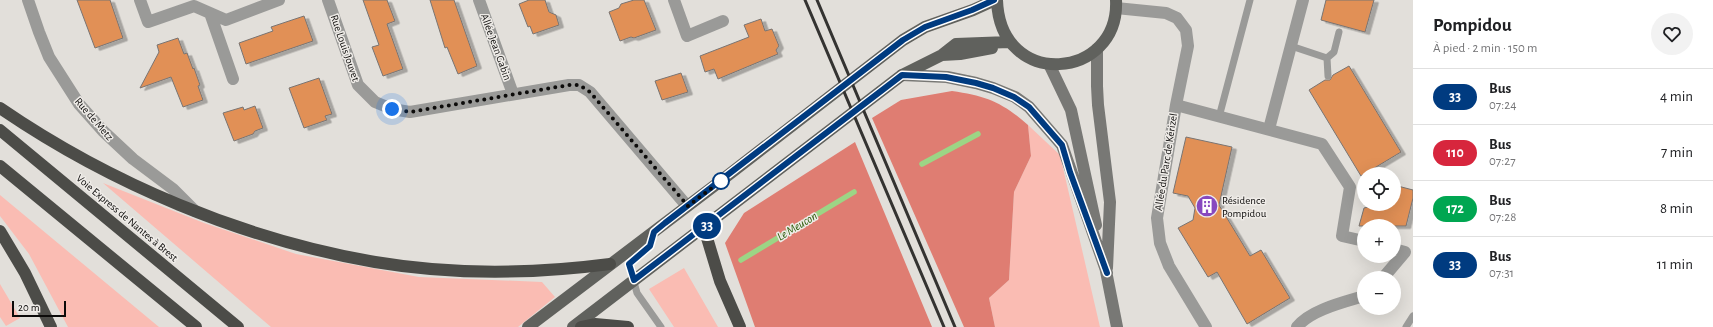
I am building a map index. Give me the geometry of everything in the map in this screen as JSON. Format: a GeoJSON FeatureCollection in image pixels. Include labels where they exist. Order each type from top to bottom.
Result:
{"type":"FeatureCollection","features":[{"type":"Feature","properties":{"kind":"highway"},"geometry":{"type":"LineString","coordinates":[[0,108],[28,127],[77,156],[126,182],[195,211],[256,232],[322,250],[375,262],[432,268],[501,272],[562,270],[610,264]]}},
{"type":"Feature","properties":{"kind":"highway","name":"Voie Express de Nantes à Brest"},"geometry":{"type":"LineString","coordinates":[[0,130],[238,327]]}},
{"type":"Feature","properties":{"kind":"highway"},"geometry":{"type":"LineString","coordinates":[[0,166],[196,327]]}},
{"type":"Feature","properties":{"kind":"highway"},"geometry":{"type":"LineString","coordinates":[[704,228],[720,282],[740,327]]}},
{"type":"Feature","properties":{"kind":"highway"},"geometry":{"type":"LineString","coordinates":[[0,231],[25,273],[51,327]]}},
{"type":"Feature","properties":{"kind":"highway"},"geometry":{"type":"LineString","coordinates":[[581,327],[595,324],[628,327]]}},
{"type":"Feature","properties":{"kind":"main road"},"geometry":{"type":"LineString","coordinates":[[528,327],[903,40],[925,27],[996,0],[997,14],[1001,29],[1022,55],[1049,64],[1066,64],[1083,59],[1097,49],[1107,37],[1114,23],[1116,4]]}},
{"type":"Feature","properties":{"kind":"main road"},"geometry":{"type":"LineString","coordinates":[[573,327],[902,75],[942,54],[960,54],[988,49],[1010,42]]}},
{"type":"Feature","properties":{"kind":"main road"},"geometry":{"type":"LineString","coordinates":[[1097,49],[1097,92],[1110,202],[1107,273]]}},
{"type":"Feature","properties":{"kind":"main road"},"geometry":{"type":"LineString","coordinates":[[1049,64],[1071,110],[1107,273],[1117,327]]}},
{"type":"Feature","properties":{"kind":"main road"},"geometry":{"type":"LineString","coordinates":[[902,75],[946,77],[976,83],[1014,97],[1029,107],[1062,145],[1070,172],[1107,273]]}},
{"type":"Feature","properties":{"kind":"street","name":"Rue de Metz"},"geometry":{"type":"LineString","coordinates":[[28,0],[38,32],[49,57],[79,104],[103,131],[128,155],[173,189],[195,211]]}},
{"type":"Feature","properties":{"kind":"street"},"geometry":{"type":"LineString","coordinates":[[140,0],[148,22],[194,6],[226,20],[279,0]]}},
{"type":"Feature","properties":{"kind":"street","name":"Rue Louis Jouvet"},"geometry":{"type":"LineString","coordinates":[[328,0],[358,85],[375,102],[392,109],[410,112],[569,85],[579,85],[590,92],[688,206]]}},
{"type":"Feature","properties":{"kind":"street","name":"Allée Jean Gabin"},"geometry":{"type":"LineString","coordinates":[[479,0],[513,94]]}},
{"type":"Feature","properties":{"kind":"street"},"geometry":{"type":"LineString","coordinates":[[674,0],[687,36],[723,21]]}},
{"type":"Feature","properties":{"kind":"street"},"geometry":{"type":"LineString","coordinates":[[1269,129],[1303,0]]}},
{"type":"Feature","properties":{"kind":"street","name":"Allée du Parc de Kérizel"},"geometry":{"type":"LineString","coordinates":[[1116,4],[1166,13],[1177,18],[1186,30],[1188,46],[1176,105],[1157,218],[1160,243],[1169,266],[1206,327]]}},
{"type":"Feature","properties":{"kind":"street"},"geometry":{"type":"LineString","coordinates":[[210,13],[233,79]]}},
{"type":"Feature","properties":{"kind":"street","name":"Allée du Parc de Kérizel"},"geometry":{"type":"LineString","coordinates":[[1176,105],[1322,144],[1350,187],[1342,236],[1357,240]]}},
{"type":"Feature","properties":{"kind":"street"},"geometry":{"type":"LineString","coordinates":[[1401,251],[1405,252],[1401,257]]}},
{"type":"Feature","properties":{"kind":"street"},"geometry":{"type":"LineString","coordinates":[[1389,271],[1396,263]]}},
{"type":"Feature","properties":{"kind":"street"},"geometry":{"type":"LineString","coordinates":[[1297,327],[1301,322],[1327,308],[1357,298]]}},
{"type":"Feature","properties":{"kind":"lane"},"geometry":{"type":"LineString","coordinates":[[1219,117],[1250,0]]}},
{"type":"Feature","properties":{"kind":"lane"},"geometry":{"type":"LineString","coordinates":[[1327,58],[1334,52],[1339,32]]}},
{"type":"Feature","properties":{"kind":"lane"},"geometry":{"type":"LineString","coordinates":[[1291,46],[1327,58]]}},
{"type":"Feature","properties":{"kind":"lane"},"geometry":{"type":"LineString","coordinates":[[1327,58],[1328,76]]}},
{"type":"Feature","properties":{"kind":"lane"},"geometry":{"type":"LineString","coordinates":[[654,232],[650,246],[629,264],[637,293],[661,327]]}},
{"type":"Feature","properties":{"kind":"lane"},"geometry":{"type":"LineString","coordinates":[[1406,327],[1413,316]]}},
{"type":"Feature","properties":{"kind":"shaded area"},"geometry":{"type":"Polygon","coordinates":[[[952,91],[975,95],[993,101],[1019,117],[1028,125],[1031,156],[1014,192],[1009,280],[989,298],[995,327],[964,327],[872,118],[901,100],[952,91]]]}},
{"type":"Feature","properties":{"kind":"shaded area"},"geometry":{"type":"Polygon","coordinates":[[[1028,125],[1060,155],[1100,327],[995,327],[989,298],[1009,280],[1014,192],[1031,156],[1028,125]]]}},
{"type":"Feature","properties":{"kind":"shaded area"},"geometry":{"type":"Polygon","coordinates":[[[855,142],[932,327],[755,327],[725,243],[744,213],[855,142]]]}},
{"type":"Feature","properties":{"kind":"shaded area"},"geometry":{"type":"Polygon","coordinates":[[[103,183],[204,223],[296,254],[419,277],[542,282],[555,297],[518,327],[271,327],[103,183]]]}},
{"type":"Feature","properties":{"kind":"shaded area"},"geometry":{"type":"Polygon","coordinates":[[[0,195],[159,327],[68,327],[29,254],[0,216],[0,195]]]}},
{"type":"Feature","properties":{"kind":"shaded area"},"geometry":{"type":"Polygon","coordinates":[[[684,268],[718,327],[674,327],[649,289],[684,268]]]}},
{"type":"Feature","properties":{"kind":"shaded area"},"geometry":{"type":"Polygon","coordinates":[[[0,284],[20,318],[6,326],[0,317],[0,284]]]}},
{"type":"Feature","properties":{"kind":"building"},"geometry":{"type":"Polygon","coordinates":[[[77,0],[110,0],[123,38],[95,48],[77,0]]]}},
{"type":"Feature","properties":{"kind":"building"},"geometry":{"type":"Polygon","coordinates":[[[363,0],[387,0],[395,21],[387,24],[403,69],[383,76],[372,47],[379,45],[363,0]]]}},
{"type":"Feature","properties":{"kind":"building"},"geometry":{"type":"Polygon","coordinates":[[[430,0],[454,0],[477,66],[458,74],[447,47],[445,48],[430,0]]]}},
{"type":"Feature","properties":{"kind":"building"},"geometry":{"type":"Polygon","coordinates":[[[529,0],[545,0],[549,12],[556,15],[559,25],[533,34],[530,26],[528,27],[519,4],[529,0]]]}},
{"type":"Feature","properties":{"kind":"building"},"geometry":{"type":"Polygon","coordinates":[[[634,0],[644,0],[656,30],[634,38],[631,37],[620,41],[609,12],[619,8],[621,4],[634,0]]]}},
{"type":"Feature","properties":{"kind":"building"},"geometry":{"type":"Polygon","coordinates":[[[1326,0],[1374,0],[1365,32],[1321,20],[1326,0]]]}},
{"type":"Feature","properties":{"kind":"building"},"geometry":{"type":"Polygon","coordinates":[[[304,16],[313,41],[246,64],[239,43],[273,31],[271,27],[304,16]]]}},
{"type":"Feature","properties":{"kind":"building"},"geometry":{"type":"Polygon","coordinates":[[[761,19],[765,31],[772,29],[779,46],[776,50],[778,54],[718,79],[714,69],[705,72],[700,56],[749,37],[744,25],[761,19]]]}},
{"type":"Feature","properties":{"kind":"building"},"geometry":{"type":"Polygon","coordinates":[[[178,38],[184,54],[187,53],[193,69],[194,68],[203,100],[183,107],[171,77],[140,88],[159,52],[157,45],[178,38]]]}},
{"type":"Feature","properties":{"kind":"building"},"geometry":{"type":"Polygon","coordinates":[[[1349,66],[1401,152],[1376,167],[1357,167],[1357,169],[1309,90],[1325,80],[1330,80],[1333,75],[1349,66]]]}},
{"type":"Feature","properties":{"kind":"building"},"geometry":{"type":"Polygon","coordinates":[[[681,73],[688,92],[662,100],[655,81],[681,73]]]}},
{"type":"Feature","properties":{"kind":"building"},"geometry":{"type":"Polygon","coordinates":[[[319,78],[332,114],[325,116],[327,120],[304,128],[289,88],[319,78]]]}},
{"type":"Feature","properties":{"kind":"building"},"geometry":{"type":"Polygon","coordinates":[[[255,106],[263,128],[255,131],[253,134],[234,141],[223,113],[243,107],[244,110],[255,106]]]}},
{"type":"Feature","properties":{"kind":"building","name":"Résidence Pompidou"},"geometry":{"type":"Polygon","coordinates":[[[1186,137],[1232,147],[1219,205],[1250,256],[1261,250],[1290,298],[1247,324],[1217,272],[1208,277],[1178,228],[1193,220],[1195,208],[1188,196],[1173,193],[1186,137]]]}},
{"type":"Feature","properties":{"kind":"building"},"geometry":{"type":"Polygon","coordinates":[[[1401,187],[1413,190],[1413,198],[1406,226],[1401,226],[1401,219],[1361,219],[1363,211],[1401,211],[1401,187]]]}},
{"type":"Feature","properties":{"kind":"waterway","name":"Le Meucon"},"geometry":{"type":"LineString","coordinates":[[922,164],[978,134]]}},
{"type":"Feature","properties":{"kind":"waterway","name":"Le Meucon"},"geometry":{"type":"LineString","coordinates":[[741,260],[854,192]]}},
{"type":"Feature","properties":{"kind":"railway"},"geometry":{"type":"LineString","coordinates":[[805,0],[944,327]]}},
{"type":"Feature","properties":{"kind":"railway"},"geometry":{"type":"LineString","coordinates":[[817,0],[955,327]]}},
{"type":"Feature","properties":{"kind":"bus line","name":"33"},"geometry":{"type":"LineString","coordinates":[[994,0],[972,10],[925,27],[903,40],[665,223],[654,232],[650,246],[629,264],[634,280],[704,228],[799,153],[902,75],[946,77],[976,83],[1014,97],[1029,107],[1056,136],[1065,150],[1070,172],[1107,273]]}},
{"type":"Feature","properties":{"kind":"place","name":"Résidence Pompidou"},"geometry":{"type":"Point","coordinates":[1207,206]}},
{"type":"Feature","properties":{"kind":"route"},"geometry":{"type":"LineString","coordinates":[[392,109],[410,112],[569,85],[579,85],[590,92],[656,171],[688,206],[721,181]]}}]}
